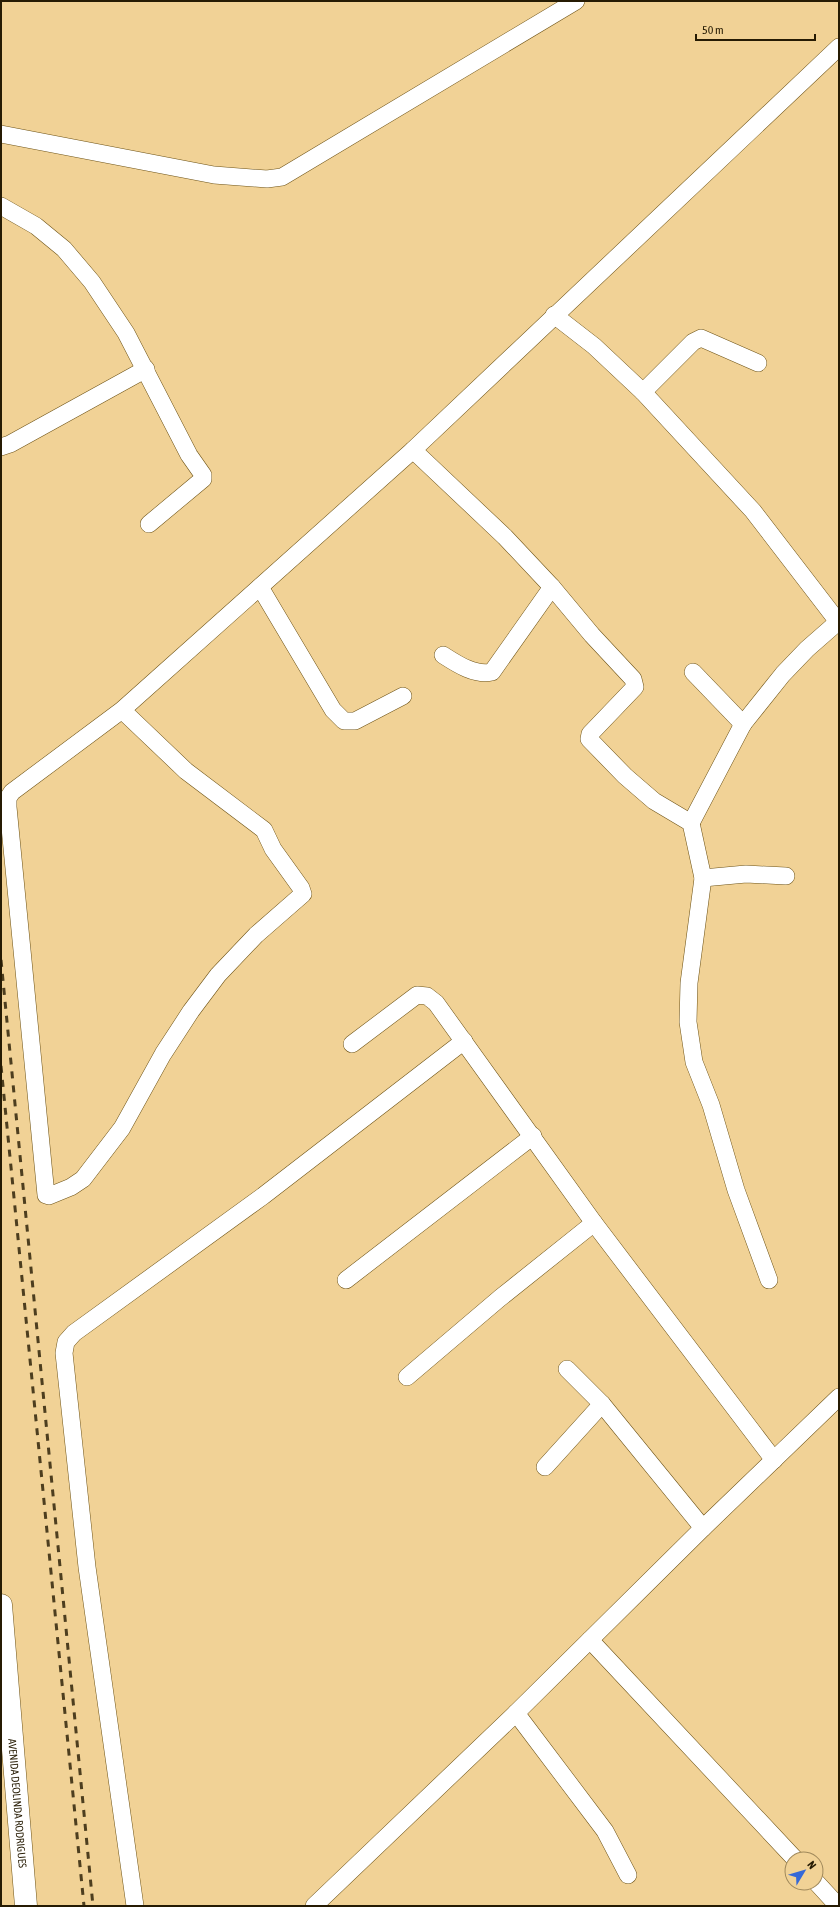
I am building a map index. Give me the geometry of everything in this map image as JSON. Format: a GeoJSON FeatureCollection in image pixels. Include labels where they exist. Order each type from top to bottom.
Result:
{"type":"FeatureCollection","features":[{"type":"Feature","properties":{"kind":"highway","name":"AVENIDA DEOLINDA RODRIGUES"},"geometry":{"type":"LineString","coordinates":[[1,1605],[26,1906]]}},
{"type":"Feature","properties":{"kind":"street"},"geometry":{"type":"LineString","coordinates":[[1,134],[214,175],[267,179],[282,177],[576,1]]}},
{"type":"Feature","properties":{"kind":"street"},"geometry":{"type":"LineString","coordinates":[[122,710],[186,770],[264,830],[273,849],[301,888],[302,894],[256,936],[218,975],[191,1011],[163,1054],[122,1128],[82,1179],[71,1187],[49,1196],[46,1194],[8,798],[12,792],[122,710],[413,450],[839,47]]}},
{"type":"Feature","properties":{"kind":"street"},"geometry":{"type":"LineString","coordinates":[[1,206],[36,226],[64,249],[92,282],[126,333],[189,454],[203,475],[203,480],[149,524]]}},
{"type":"Feature","properties":{"kind":"street"},"geometry":{"type":"LineString","coordinates":[[554,315],[594,346],[643,392],[753,511],[838,622],[806,649],[783,674],[743,724],[690,822],[703,878],[689,983],[688,1022],[694,1062],[711,1105],[736,1190],[770,1280]]}},
{"type":"Feature","properties":{"kind":"street"},"geometry":{"type":"LineString","coordinates":[[643,392],[693,342],[701,338],[758,363]]}},
{"type":"Feature","properties":{"kind":"street"},"geometry":{"type":"LineString","coordinates":[[1,447],[10,444],[146,369]]}},
{"type":"Feature","properties":{"kind":"street"},"geometry":{"type":"LineString","coordinates":[[413,450],[505,536],[552,587],[592,635],[633,679],[635,687],[590,734],[589,739],[625,776],[654,801],[690,822]]}},
{"type":"Feature","properties":{"kind":"street"},"geometry":{"type":"LineString","coordinates":[[260,587],[333,710],[344,721],[355,721],[403,696]]}},
{"type":"Feature","properties":{"kind":"street"},"geometry":{"type":"LineString","coordinates":[[443,655],[461,666],[472,670],[484,674],[492,672],[552,587]]}},
{"type":"Feature","properties":{"kind":"street"},"geometry":{"type":"LineString","coordinates":[[693,672],[743,724]]}},
{"type":"Feature","properties":{"kind":"street"},"geometry":{"type":"LineString","coordinates":[[703,878],[746,874],[786,876]]}},
{"type":"Feature","properties":{"kind":"street"},"geometry":{"type":"LineString","coordinates":[[352,1044],[417,995],[427,996],[436,1002],[594,1223],[774,1460]]}},
{"type":"Feature","properties":{"kind":"street"},"geometry":{"type":"LineString","coordinates":[[135,1906],[87,1568],[64,1353],[66,1342],[74,1333],[263,1196],[464,1041]]}},
{"type":"Feature","properties":{"kind":"street"},"geometry":{"type":"LineString","coordinates":[[346,1280],[533,1136]]}},
{"type":"Feature","properties":{"kind":"street"},"geometry":{"type":"LineString","coordinates":[[407,1377],[500,1298],[594,1223]]}},
{"type":"Feature","properties":{"kind":"street"},"geometry":{"type":"LineString","coordinates":[[567,1369],[602,1404],[703,1528]]}},
{"type":"Feature","properties":{"kind":"street"},"geometry":{"type":"LineString","coordinates":[[314,1906],[516,1713],[703,1528],[839,1397]]}},
{"type":"Feature","properties":{"kind":"street"},"geometry":{"type":"LineString","coordinates":[[545,1467],[602,1404]]}},
{"type":"Feature","properties":{"kind":"street"},"geometry":{"type":"LineString","coordinates":[[590,1640],[788,1851]]}},
{"type":"Feature","properties":{"kind":"street"},"geometry":{"type":"LineString","coordinates":[[516,1713],[605,1831],[628,1875]]}},
{"type":"Feature","properties":{"kind":"street"},"geometry":{"type":"LineString","coordinates":[[824,1891],[838,1906]]}},
{"type":"Feature","properties":{"kind":"railway"},"geometry":{"type":"LineString","coordinates":[[1,960],[93,1906]]}},
{"type":"Feature","properties":{"kind":"railway"},"geometry":{"type":"LineString","coordinates":[[1,1066],[84,1906]]}}]}
